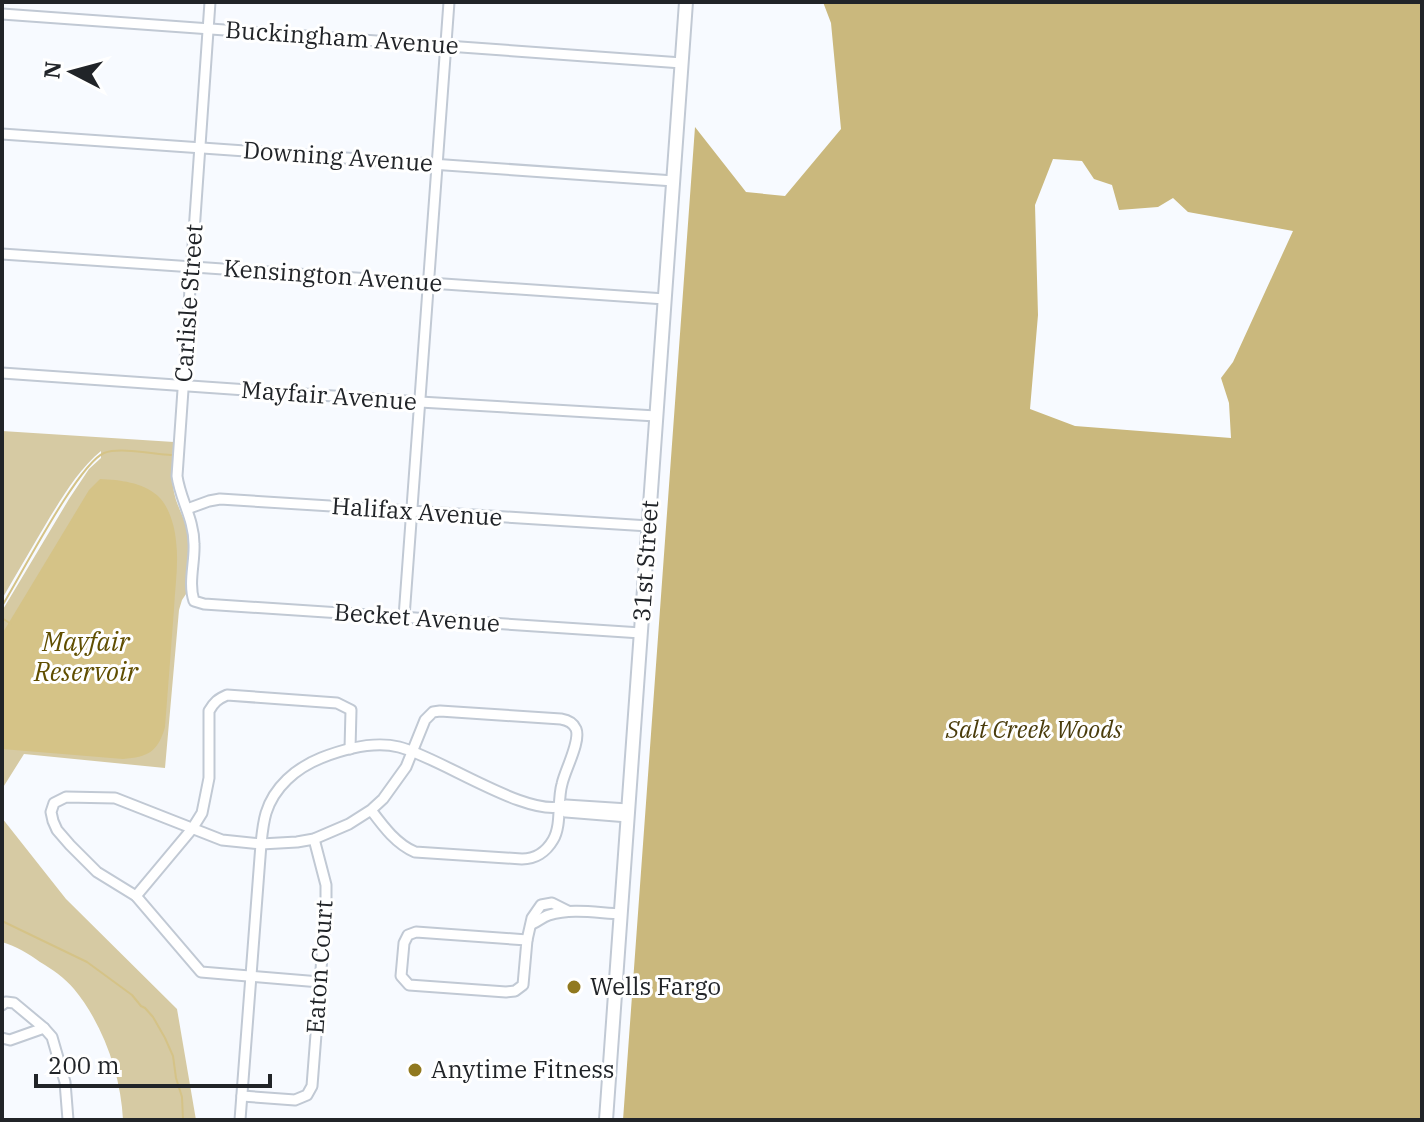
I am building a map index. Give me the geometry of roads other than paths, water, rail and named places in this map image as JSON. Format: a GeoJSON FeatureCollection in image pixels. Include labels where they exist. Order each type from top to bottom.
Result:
{"type":"FeatureCollection","features":[{"type":"Feature","properties":{"kind":"main road","name":"31st Street"},"geometry":{"type":"LineString","coordinates":[[606,1120],[686,2]]}},
{"type":"Feature","properties":{"kind":"street","name":"Carlisle Street"},"geometry":{"type":"LineString","coordinates":[[194,601],[191,590],[195,546],[187,509],[179,494],[177,476],[210,2]]}},
{"type":"Feature","properties":{"kind":"street"},"geometry":{"type":"LineString","coordinates":[[404,617],[449,2]]}},
{"type":"Feature","properties":{"kind":"street","name":"Buckingham Avenue"},"geometry":{"type":"LineString","coordinates":[[2,14],[682,63]]}},
{"type":"Feature","properties":{"kind":"street","name":"Downing Avenue"},"geometry":{"type":"LineString","coordinates":[[2,134],[674,181]]}},
{"type":"Feature","properties":{"kind":"street","name":"Kensington Avenue"},"geometry":{"type":"LineString","coordinates":[[2,254],[665,299]]}},
{"type":"Feature","properties":{"kind":"street","name":"Mayfair Avenue"},"geometry":{"type":"LineString","coordinates":[[2,373],[656,416]]}},
{"type":"Feature","properties":{"kind":"street","name":"Halifax Avenue"},"geometry":{"type":"LineString","coordinates":[[187,509],[220,499],[649,526]]}},
{"type":"Feature","properties":{"kind":"street","name":"Becket Avenue"},"geometry":{"type":"LineString","coordinates":[[194,601],[641,633]]}},
{"type":"Feature","properties":{"kind":"street"},"geometry":{"type":"LineString","coordinates":[[136,896],[202,813],[209,778],[209,711],[213,703],[227,695],[337,703],[351,710],[350,749]]}},
{"type":"Feature","properties":{"kind":"street"},"geometry":{"type":"LineString","coordinates":[[320,982],[201,972],[136,896],[97,872],[63,837],[51,812],[54,803],[66,797],[115,798],[222,840],[261,844],[297,842],[314,839],[349,824],[371,810],[398,780],[425,720],[433,712],[568,720],[576,727],[577,737],[562,783],[555,837],[540,854],[527,860],[415,852],[390,833],[371,810]]}},
{"type":"Feature","properties":{"kind":"street"},"geometry":{"type":"LineString","coordinates":[[240,1120],[261,844],[266,813],[278,789],[293,774],[310,763],[350,749],[398,747],[534,805],[559,808],[566,805],[628,813]]}},
{"type":"Feature","properties":{"kind":"street","name":"Eaton Court"},"geometry":{"type":"LineString","coordinates":[[242,1096],[295,1100],[307,1095],[312,1086],[326,905],[326,885],[314,839]]}},
{"type":"Feature","properties":{"kind":"street"},"geometry":{"type":"LineString","coordinates":[[527,940],[411,933],[404,943],[401,976],[406,983],[413,985],[515,991],[523,985],[527,940],[536,910],[543,904],[552,903],[568,911],[621,914]]}},
{"type":"Feature","properties":{"kind":"street"},"geometry":{"type":"LineString","coordinates":[[6,1003],[14,1003],[52,1037],[62,1069],[68,1120]]}},
{"type":"Feature","properties":{"kind":"street"},"geometry":{"type":"LineString","coordinates":[[2,1038],[10,1040],[44,1028]]}},
{"type":"Feature","properties":{"kind":"water","name":"Mayfair Reservoir"},"geometry":{"type":"Polygon","coordinates":[[[100,479],[130,483],[152,491],[171,517],[177,549],[165,727],[155,748],[139,757],[123,759],[2,749],[2,634],[89,490],[100,479]]]}},
{"type":"Feature","properties":{"kind":"waterway"},"geometry":{"type":"LineString","coordinates":[[2,606],[65,499],[93,462],[104,453],[119,451],[171,455]]}},
{"type":"Feature","properties":{"kind":"waterway"},"geometry":{"type":"LineString","coordinates":[[2,618],[11,624]]}},
{"type":"Feature","properties":{"kind":"waterway"},"geometry":{"type":"LineString","coordinates":[[2,921],[87,962],[145,1008],[173,1056],[182,1097],[183,1120]]}},
{"type":"Feature","properties":{"kind":"place","name":"Wells Fargo"},"geometry":{"type":"Point","coordinates":[574,987]}},
{"type":"Feature","properties":{"kind":"place","name":"Anytime Fitness"},"geometry":{"type":"Point","coordinates":[415,1070]}},
{"type":"Feature","properties":{"kind":"park label","name":"Salt Creek Woods"},"geometry":{"type":"Point","coordinates":[1034,730]}}]}
